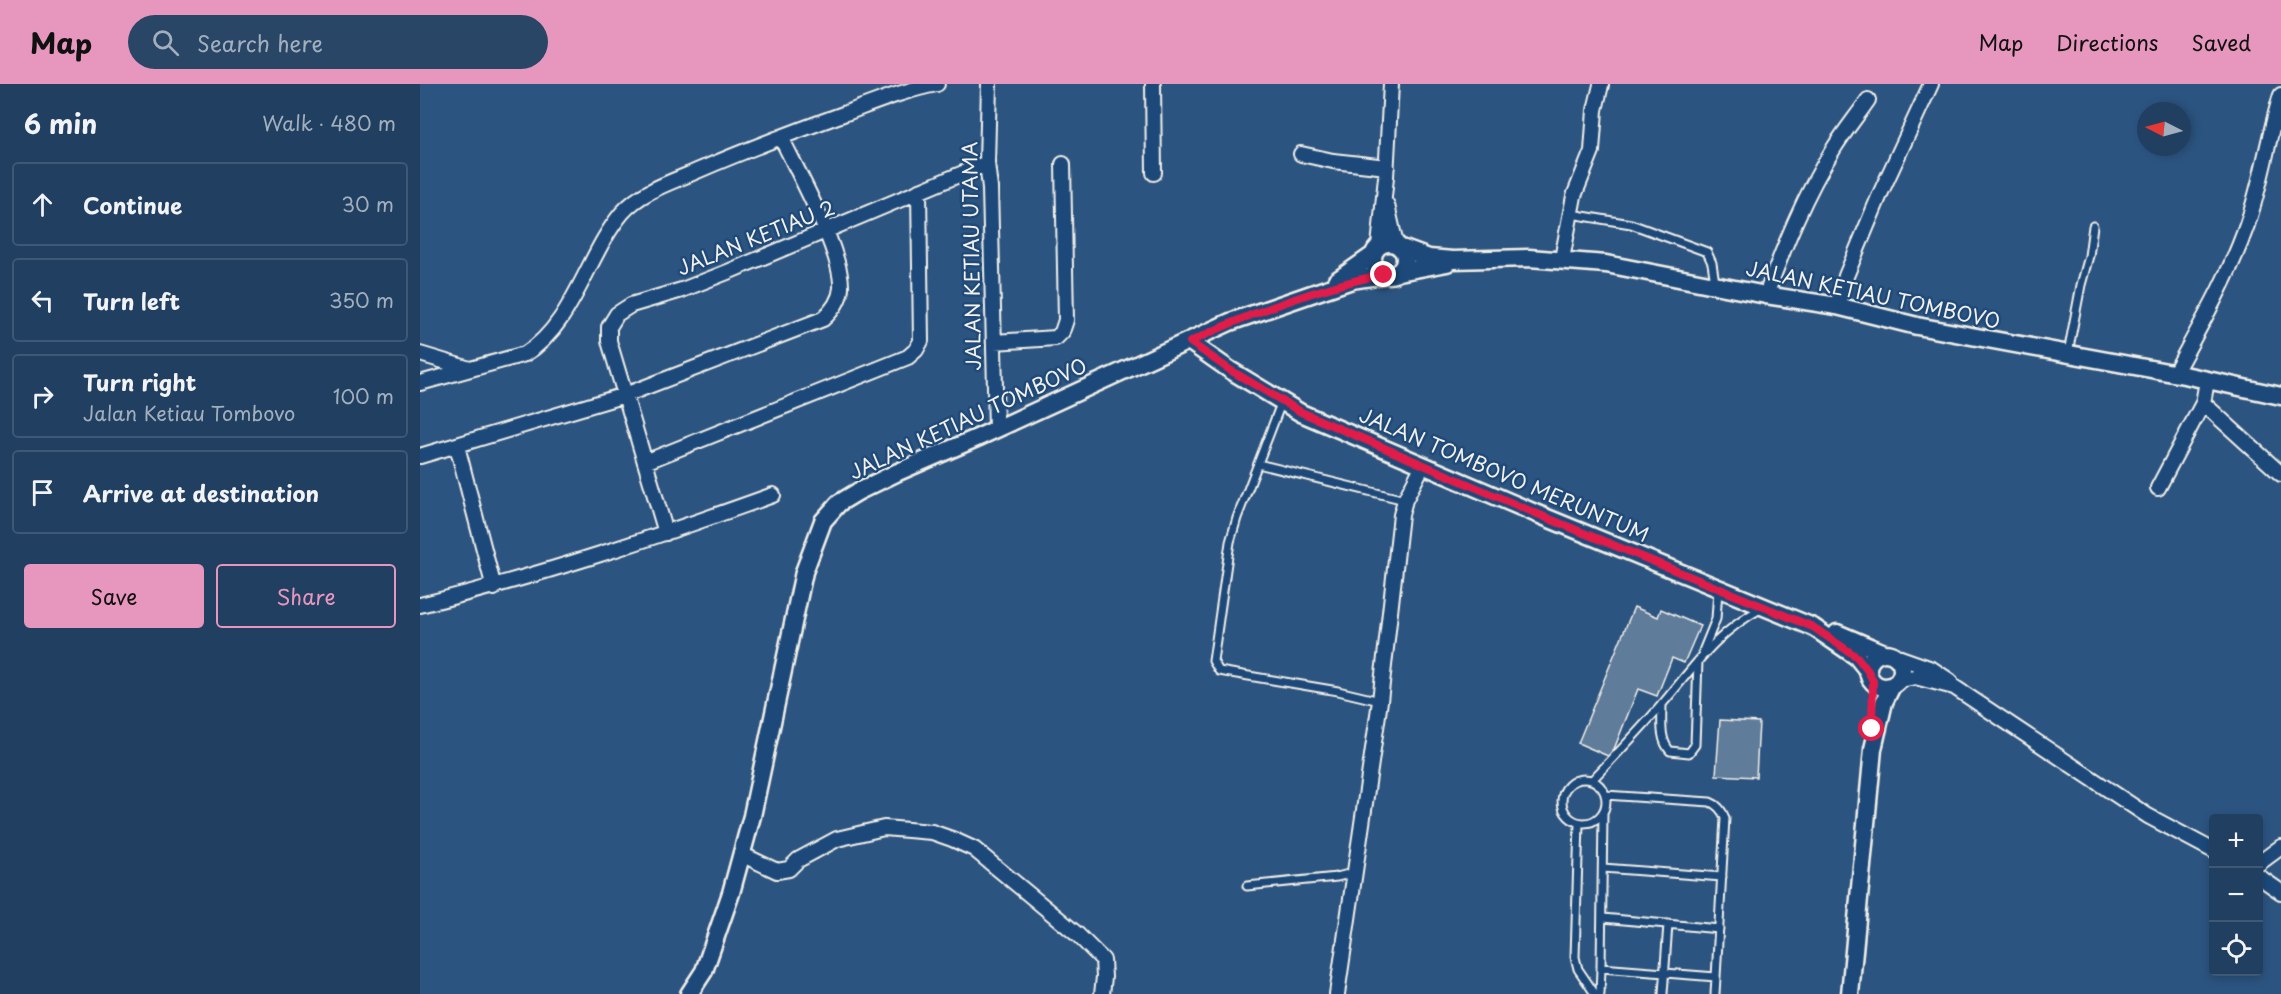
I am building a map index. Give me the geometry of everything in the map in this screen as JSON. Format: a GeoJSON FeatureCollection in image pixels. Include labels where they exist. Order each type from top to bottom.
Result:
{"type":"FeatureCollection","features":[{"type":"Feature","properties":{"kind":"street"},"geometry":{"type":"LineString","coordinates":[[420,383],[525,354],[537,346],[556,326],[604,241],[630,204],[640,197],[781,137],[907,91],[937,84]]}},
{"type":"Feature","properties":{"kind":"street","name":"JALAN KETIAU UTAMA"},"geometry":{"type":"LineString","coordinates":[[989,84],[987,164],[990,188],[996,428]]}},
{"type":"Feature","properties":{"kind":"street"},"geometry":{"type":"LineString","coordinates":[[1153,84],[1154,173]]}},
{"type":"Feature","properties":{"kind":"street"},"geometry":{"type":"LineString","coordinates":[[1385,188],[1389,217],[1405,260],[1391,274],[1379,273],[1374,265],[1387,167],[1391,84]]}},
{"type":"Feature","properties":{"kind":"street"},"geometry":{"type":"LineString","coordinates":[[1837,306],[1846,276],[1881,192],[1931,84]]}},
{"type":"Feature","properties":{"kind":"street"},"geometry":{"type":"LineString","coordinates":[[1562,259],[1574,196],[1592,151],[1595,110],[1600,85]]}},
{"type":"Feature","properties":{"kind":"street"},"geometry":{"type":"LineString","coordinates":[[2174,374],[2210,309],[2243,236],[2262,175],[2281,95]]}},
{"type":"Feature","properties":{"kind":"street"},"geometry":{"type":"LineString","coordinates":[[1766,295],[1785,243],[1808,195],[1833,149],[1868,100]]}},
{"type":"Feature","properties":{"kind":"street"},"geometry":{"type":"LineString","coordinates":[[420,456],[625,395],[823,319],[830,313],[838,302],[841,288],[839,270],[825,230],[781,137]]}},
{"type":"Feature","properties":{"kind":"street"},"geometry":{"type":"LineString","coordinates":[[1300,154],[1387,167]]}},
{"type":"Feature","properties":{"kind":"street","name":"JALAN KETIAU 2"},"geometry":{"type":"LineString","coordinates":[[625,395],[609,341],[609,327],[617,314],[631,305],[682,290],[730,271],[987,164]]}},
{"type":"Feature","properties":{"kind":"street"},"geometry":{"type":"LineString","coordinates":[[994,342],[1056,338],[1062,332],[1066,320],[1063,164]]}},
{"type":"Feature","properties":{"kind":"street"},"geometry":{"type":"LineString","coordinates":[[645,462],[908,357],[916,350],[921,341],[919,191]]}},
{"type":"Feature","properties":{"kind":"street"},"geometry":{"type":"LineString","coordinates":[[1376,251],[1388,243],[1398,246]]}},
{"type":"Feature","properties":{"kind":"street","name":"JALAN KETIAU TOMBOVO"},"geometry":{"type":"LineString","coordinates":[[1398,246],[1429,258],[1453,260],[1562,259],[1606,264],[1766,295],[1837,306],[1917,326],[2281,396]]}},
{"type":"Feature","properties":{"kind":"street","name":"JALAN KETIAU TOMBOVO"},"geometry":{"type":"LineString","coordinates":[[1329,287],[1376,251]]}},
{"type":"Feature","properties":{"kind":"street","name":"JALAN KETIAU TOMBOVO"},"geometry":{"type":"LineString","coordinates":[[689,994],[704,971],[732,893],[752,816],[804,572],[813,542],[823,521],[839,503],[859,491],[1230,322],[1329,287],[1359,279],[1440,266],[1453,260]]}},
{"type":"Feature","properties":{"kind":"street","name":"JALAN TOMBOVO MERUNTUM"},"geometry":{"type":"LineString","coordinates":[[1190,342],[1230,370],[1301,412],[1813,627],[1857,657],[1870,676]]}},
{"type":"Feature","properties":{"kind":"street"},"geometry":{"type":"LineString","coordinates":[[420,354],[470,369]]}},
{"type":"Feature","properties":{"kind":"street"},"geometry":{"type":"LineString","coordinates":[[2158,489],[2203,403],[2207,381]]}},
{"type":"Feature","properties":{"kind":"street"},"geometry":{"type":"LineString","coordinates":[[625,395],[666,533]]}},
{"type":"Feature","properties":{"kind":"street"},"geometry":{"type":"LineString","coordinates":[[2203,403],[2281,474]]}},
{"type":"Feature","properties":{"kind":"street"},"geometry":{"type":"LineString","coordinates":[[457,446],[494,588]]}},
{"type":"Feature","properties":{"kind":"street"},"geometry":{"type":"LineString","coordinates":[[1337,994],[1380,701],[1401,515],[1405,500],[1423,465]]}},
{"type":"Feature","properties":{"kind":"street"},"geometry":{"type":"LineString","coordinates":[[420,605],[494,588],[666,533],[772,495]]}},
{"type":"Feature","properties":{"kind":"street","name":"JALAN TOMBOVO MERUNTUM"},"geometry":{"type":"LineString","coordinates":[[1813,627],[1827,629],[1889,655]]}},
{"type":"Feature","properties":{"kind":"street"},"geometry":{"type":"LineString","coordinates":[[1850,994],[1873,749],[1881,711],[1902,670],[1899,660],[1889,655]]}},
{"type":"Feature","properties":{"kind":"street"},"geometry":{"type":"LineString","coordinates":[[1873,749],[1870,676],[1874,657],[1889,655],[1932,669],[1947,678],[1954,687],[2148,816],[2209,847]]}},
{"type":"Feature","properties":{"kind":"street"},"geometry":{"type":"LineString","coordinates":[[1870,676],[1882,687],[1915,677],[1954,687]]}},
{"type":"Feature","properties":{"kind":"street"},"geometry":{"type":"LineString","coordinates":[[741,854],[777,871],[789,869],[798,861],[837,839],[884,828],[932,832],[952,839],[974,849],[1078,935],[1103,960],[1102,994]]}},
{"type":"Feature","properties":{"kind":"street"},"geometry":{"type":"LineString","coordinates":[[2263,861],[2281,847]]}},
{"type":"Feature","properties":{"kind":"street"},"geometry":{"type":"LineString","coordinates":[[2263,879],[2281,892]]}},
{"type":"Feature","properties":{"kind":"lane"},"geometry":{"type":"LineString","coordinates":[[1571,214],[1631,224],[1707,252],[1712,263],[1716,284]]}},
{"type":"Feature","properties":{"kind":"lane"},"geometry":{"type":"LineString","coordinates":[[2068,355],[2093,226]]}},
{"type":"Feature","properties":{"kind":"lane"},"geometry":{"type":"LineString","coordinates":[[1282,401],[1244,497],[1230,542],[1213,661],[1219,671],[1338,691],[1380,701]]}},
{"type":"Feature","properties":{"kind":"lane"},"geometry":{"type":"LineString","coordinates":[[1258,464],[1405,500]]}},
{"type":"Feature","properties":{"kind":"lane"},"geometry":{"type":"LineString","coordinates":[[1662,704],[1662,735],[1665,746],[1670,751],[1689,753],[1695,745],[1699,658],[1716,619],[1718,588]]}},
{"type":"Feature","properties":{"kind":"lane"},"geometry":{"type":"LineString","coordinates":[[1592,780],[1662,704],[1699,658],[1729,628],[1764,607]]}},
{"type":"Feature","properties":{"kind":"lane"},"geometry":{"type":"LineString","coordinates":[[1600,994],[1605,795],[1600,786],[1592,780],[1583,778],[1567,786],[1562,804],[1571,819],[1579,823],[1588,823],[1596,820],[1603,813]]}},
{"type":"Feature","properties":{"kind":"lane"},"geometry":{"type":"LineString","coordinates":[[1605,795],[1715,804],[1725,818],[1715,994]]}},
{"type":"Feature","properties":{"kind":"lane"},"geometry":{"type":"LineString","coordinates":[[1579,823],[1575,957],[1578,969],[1595,994]]}},
{"type":"Feature","properties":{"kind":"lane"},"geometry":{"type":"LineString","coordinates":[[1603,868],[1722,877]]}},
{"type":"Feature","properties":{"kind":"lane"},"geometry":{"type":"LineString","coordinates":[[1247,886],[1336,877],[1356,872]]}},
{"type":"Feature","properties":{"kind":"lane"},"geometry":{"type":"LineString","coordinates":[[1603,918],[1719,929]]}},
{"type":"Feature","properties":{"kind":"lane"},"geometry":{"type":"LineString","coordinates":[[1663,994],[1668,924]]}},
{"type":"Feature","properties":{"kind":"lane"},"geometry":{"type":"LineString","coordinates":[[1600,968],[1716,977]]}},
{"type":"Feature","properties":{"kind":"building"},"geometry":{"type":"Polygon","coordinates":[[[1634,607],[1658,617],[1661,609],[1700,626],[1684,663],[1672,658],[1657,696],[1638,689],[1614,749],[1608,756],[1578,743],[1634,607]]]}},
{"type":"Feature","properties":{"kind":"building"},"geometry":{"type":"Polygon","coordinates":[[[1720,720],[1759,722],[1756,777],[1716,775],[1720,720]]]}},
{"type":"Feature","properties":{"kind":"route"},"geometry":{"type":"LineString","coordinates":[[1384,275],[1352,280],[1275,305],[1230,322],[1190,342],[1230,370],[1301,412],[1535,513],[1813,627],[1857,657],[1868,671],[1873,681],[1872,729]]}}]}
